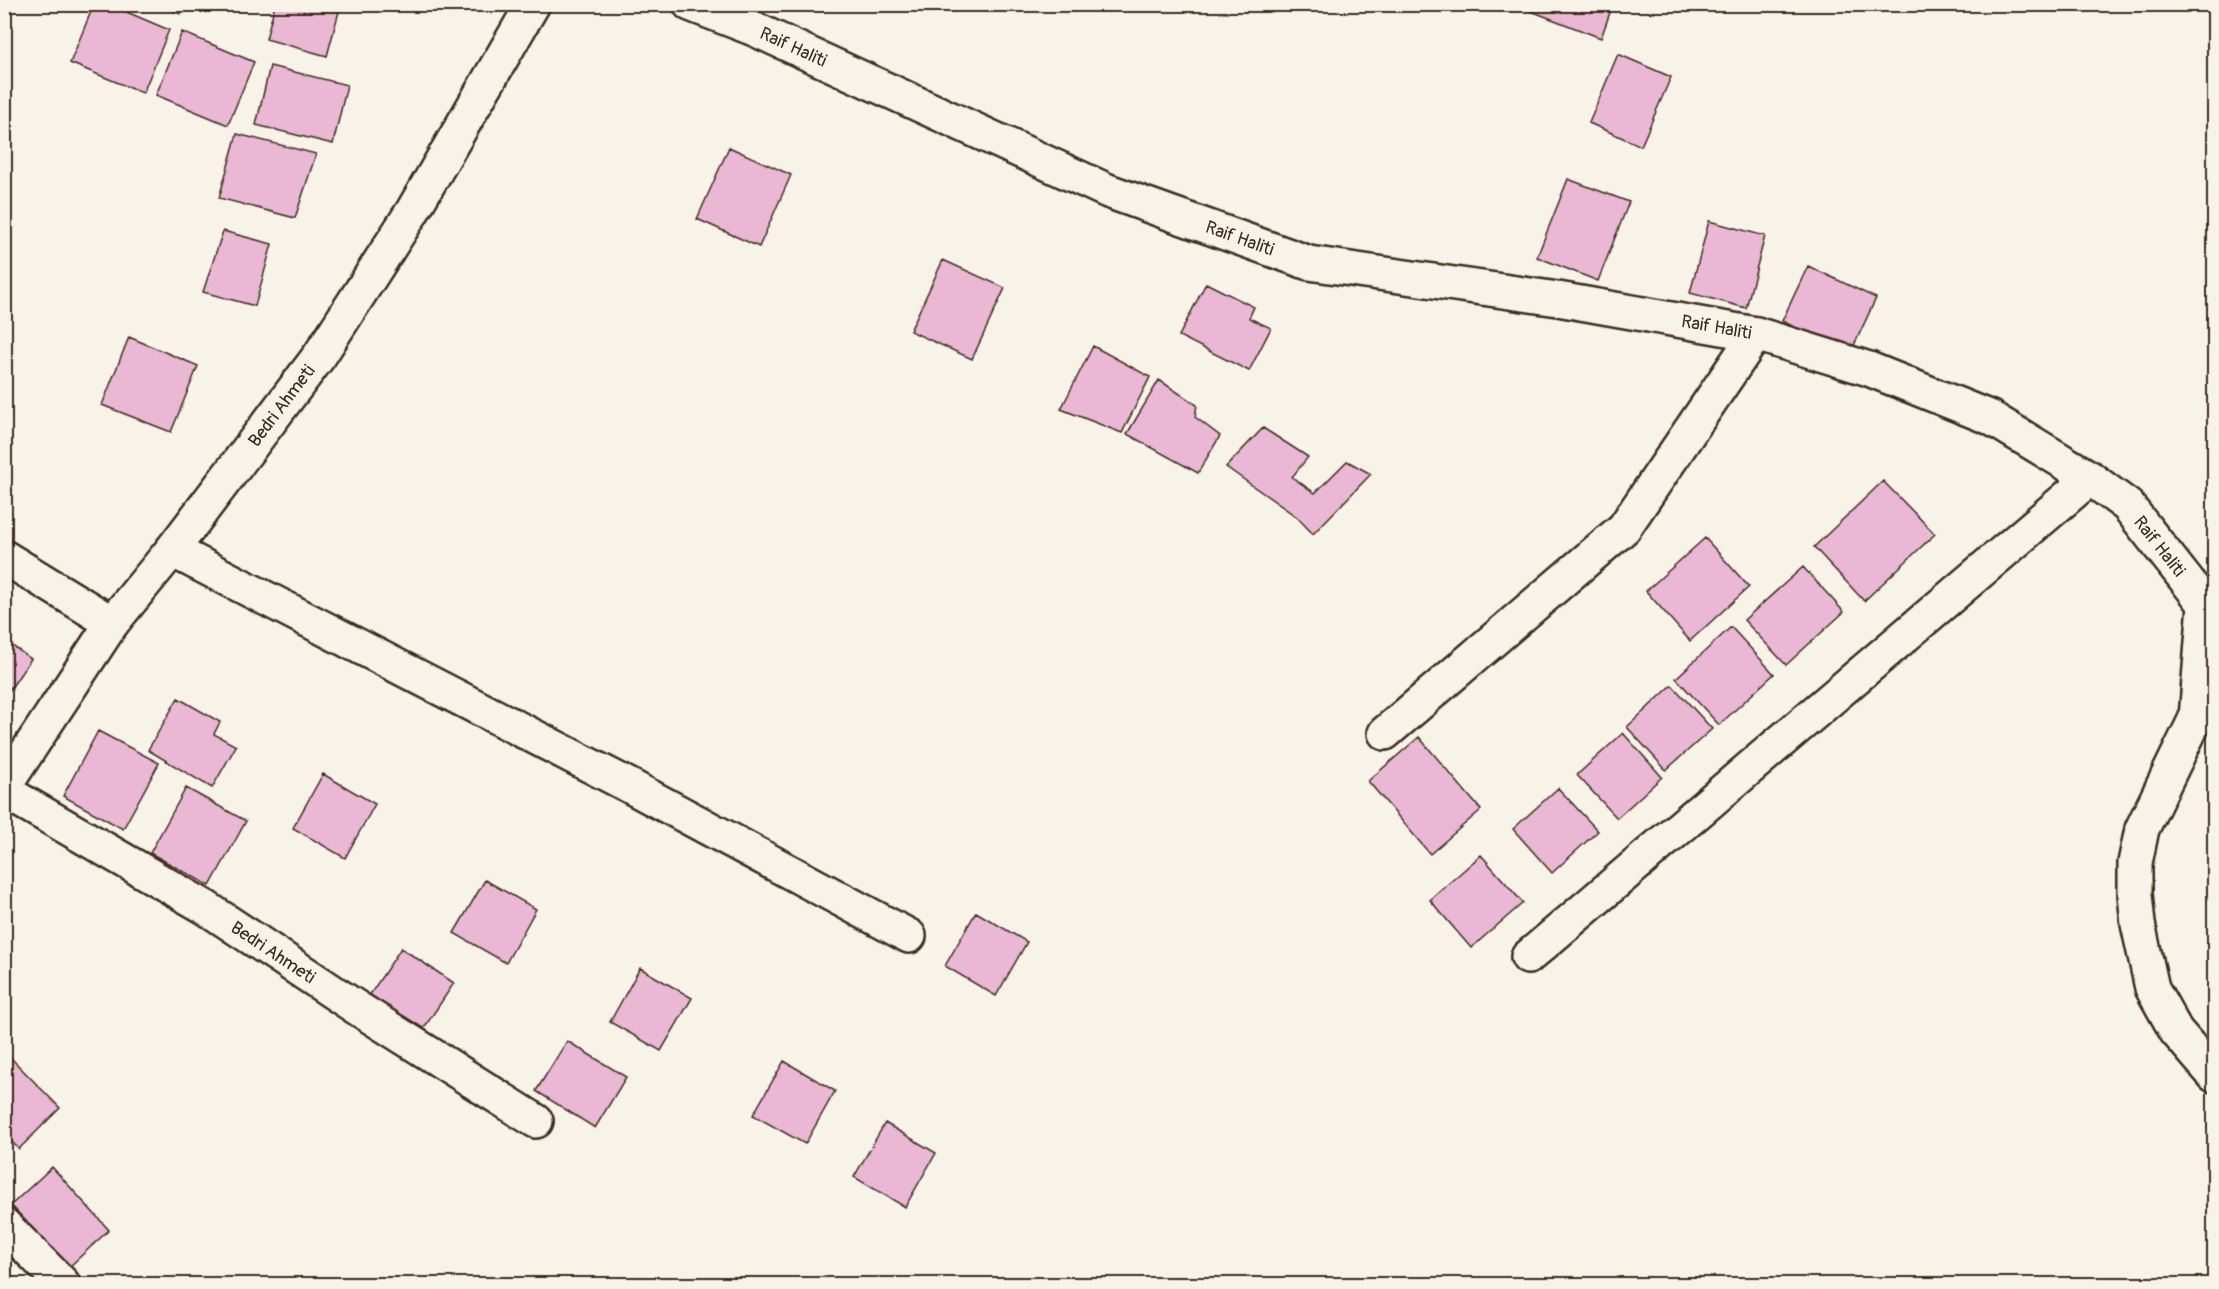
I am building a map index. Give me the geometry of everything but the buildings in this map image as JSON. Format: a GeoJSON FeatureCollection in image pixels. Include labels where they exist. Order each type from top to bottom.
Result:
{"type":"FeatureCollection","features":[{"type":"Feature","properties":{"kind":"street","name":"Bedri Ahmeti"},"geometry":{"type":"LineString","coordinates":[[533,4],[412,213],[320,355],[172,550],[112,623],[4,789],[205,907],[354,1006],[536,1121]]}},
{"type":"Feature","properties":{"kind":"street","name":"Raif Haliti"},"geometry":{"type":"LineString","coordinates":[[690,4],[752,28],[1108,191],[1309,263],[1558,299],[1756,334],[1869,369],[1991,418],[2090,478],[2128,506],[2205,604],[2196,718],[2142,829],[2135,863],[2134,894],[2152,988],[2176,1031],[2214,1074]]}},
{"type":"Feature","properties":{"kind":"street"},"geometry":{"type":"LineString","coordinates":[[1385,733],[1624,528],[1756,334]]}},
{"type":"Feature","properties":{"kind":"street"},"geometry":{"type":"LineString","coordinates":[[1528,957],[2090,478]]}},
{"type":"Feature","properties":{"kind":"street"},"geometry":{"type":"LineString","coordinates":[[172,550],[628,785],[909,936]]}},
{"type":"Feature","properties":{"kind":"street"},"geometry":{"type":"LineString","coordinates":[[4,557],[112,623]]}},
{"type":"Feature","properties":{"kind":"street"},"geometry":{"type":"LineString","coordinates":[[6,1228],[63,1284]]}}]}
